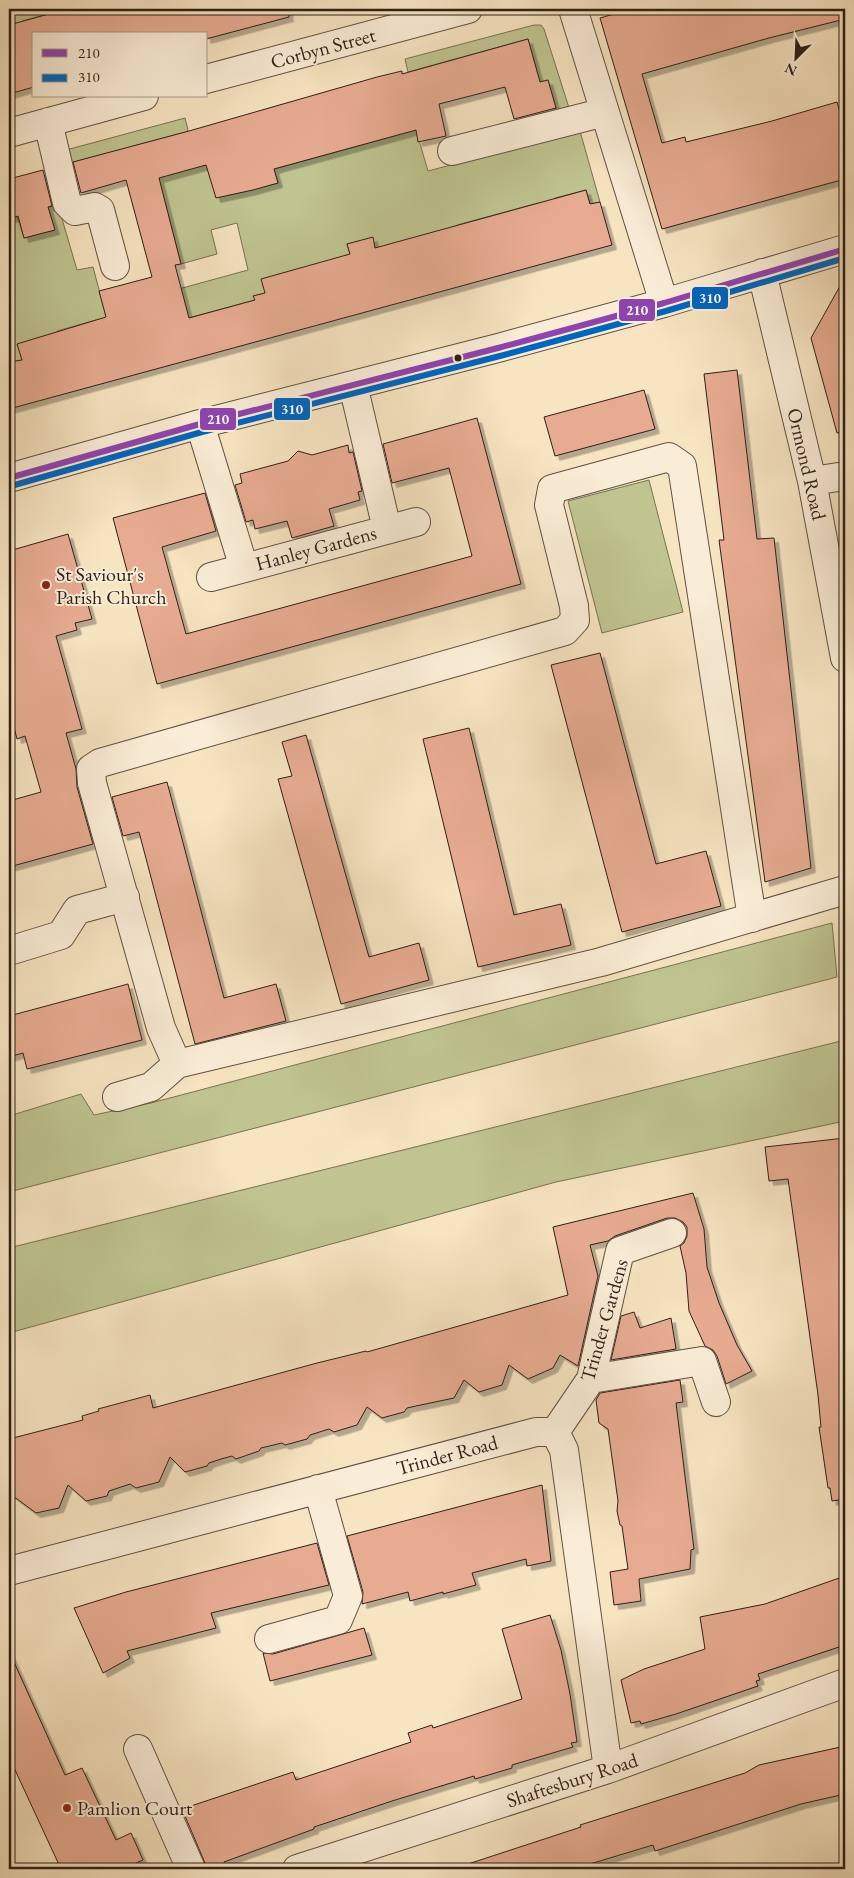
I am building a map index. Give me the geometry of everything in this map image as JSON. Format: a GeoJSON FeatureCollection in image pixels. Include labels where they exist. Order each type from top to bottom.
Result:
{"type":"FeatureCollection","features":[{"type":"Feature","properties":{"kind":"street","name":"Corbyn Street"},"geometry":{"type":"LineString","coordinates":[[208,78],[468,9]]}},
{"type":"Feature","properties":{"kind":"street"},"geometry":{"type":"LineString","coordinates":[[573,9],[664,302]]}},
{"type":"Feature","properties":{"kind":"street"},"geometry":{"type":"LineString","coordinates":[[9,133],[137,98]]}},
{"type":"Feature","properties":{"kind":"street"},"geometry":{"type":"LineString","coordinates":[[452,151],[605,112]]}},
{"type":"Feature","properties":{"kind":"street"},"geometry":{"type":"LineString","coordinates":[[48,122],[67,203],[75,211],[95,207],[100,210],[115,266]]}},
{"type":"Feature","properties":{"kind":"street"},"geometry":{"type":"LineString","coordinates":[[9,478],[200,424],[498,348],[845,249]]}},
{"type":"Feature","properties":{"kind":"street","name":"Ormond Road"},"geometry":{"type":"LineString","coordinates":[[762,273],[812,481],[845,650]]}},
{"type":"Feature","properties":{"kind":"street","name":"Hanley Gardens"},"geometry":{"type":"LineString","coordinates":[[353,385],[387,529]]}},
{"type":"Feature","properties":{"kind":"street","name":"Hanley Gardens"},"geometry":{"type":"LineString","coordinates":[[200,424],[244,568]]}},
{"type":"Feature","properties":{"kind":"street"},"geometry":{"type":"LineString","coordinates":[[177,1064],[161,1028],[92,784],[91,769],[109,760],[565,631],[575,620],[574,606],[549,505],[552,489],[669,457],[682,466],[752,918]]}},
{"type":"Feature","properties":{"kind":"street"},"geometry":{"type":"LineString","coordinates":[[812,481],[845,476]]}},
{"type":"Feature","properties":{"kind":"street","name":"Hanley Gardens"},"geometry":{"type":"LineString","coordinates":[[211,577],[416,522]]}},
{"type":"Feature","properties":{"kind":"street"},"geometry":{"type":"LineString","coordinates":[[117,1097],[151,1087],[177,1064],[601,962],[845,890]]}},
{"type":"Feature","properties":{"kind":"street"},"geometry":{"type":"LineString","coordinates":[[9,951],[61,936],[77,910],[125,897]]}},
{"type":"Feature","properties":{"kind":"street","name":"Trinder Gardens"},"geometry":{"type":"LineString","coordinates":[[555,1432],[591,1379],[620,1251],[672,1233]]}},
{"type":"Feature","properties":{"kind":"street"},"geometry":{"type":"LineString","coordinates":[[591,1379],[702,1361],[716,1402]]}},
{"type":"Feature","properties":{"kind":"street","name":"Trinder Road"},"geometry":{"type":"LineString","coordinates":[[9,1571],[536,1432],[555,1432]]}},
{"type":"Feature","properties":{"kind":"street"},"geometry":{"type":"LineString","coordinates":[[555,1432],[564,1450],[608,1769]]}},
{"type":"Feature","properties":{"kind":"street"},"geometry":{"type":"LineString","coordinates":[[269,1639],[338,1620],[348,1596],[318,1490]]}},
{"type":"Feature","properties":{"kind":"street","name":"Shaftesbury Road"},"geometry":{"type":"LineString","coordinates":[[297,1869],[608,1769],[845,1683]]}},
{"type":"Feature","properties":{"kind":"street"},"geometry":{"type":"LineString","coordinates":[[138,1749],[191,1869]]}},
{"type":"Feature","properties":{"kind":"green space"},"geometry":{"type":"Polygon","coordinates":[[[9,9],[68,9],[59,32],[52,13],[22,21],[13,56],[9,40],[9,9]]]}},
{"type":"Feature","properties":{"kind":"green space"},"geometry":{"type":"Polygon","coordinates":[[[534,25],[541,25],[544,29],[570,111],[558,115],[548,80],[540,82],[528,39],[408,72],[405,59],[534,25]]]}},
{"type":"Feature","properties":{"kind":"green space"},"geometry":{"type":"Polygon","coordinates":[[[185,118],[188,130],[186,132],[71,163],[66,150],[185,118]]]}},
{"type":"Feature","properties":{"kind":"green space"},"geometry":{"type":"Polygon","coordinates":[[[416,130],[428,171],[580,131],[600,202],[590,204],[586,190],[555,198],[559,214],[538,203],[457,225],[461,240],[375,248],[372,238],[347,244],[354,269],[254,296],[255,300],[125,335],[157,295],[248,270],[237,223],[211,230],[217,254],[181,264],[162,192],[143,176],[206,165],[238,193],[278,183],[274,169],[416,130]]]}},
{"type":"Feature","properties":{"kind":"green space"},"geometry":{"type":"Polygon","coordinates":[[[58,205],[77,270],[93,267],[111,335],[96,320],[57,331],[62,348],[49,335],[18,344],[22,360],[9,363],[9,218],[17,216],[24,238],[54,230],[48,207],[58,205]]]}},
{"type":"Feature","properties":{"kind":"green space"},"geometry":{"type":"Polygon","coordinates":[[[649,480],[683,612],[602,633],[568,501],[649,480]]]}},
{"type":"Feature","properties":{"kind":"green space"},"geometry":{"type":"Polygon","coordinates":[[[832,923],[837,977],[9,1192],[9,1116],[81,1094],[94,1115],[151,1103],[832,923]]]}},
{"type":"Feature","properties":{"kind":"green space"},"geometry":{"type":"Polygon","coordinates":[[[845,1040],[845,1121],[556,1182],[9,1333],[9,1248],[845,1040]]]}},
{"type":"Feature","properties":{"kind":"building"},"geometry":{"type":"Polygon","coordinates":[[[67,9],[288,9],[289,17],[208,38],[208,32],[32,32],[32,88],[9,94],[9,25],[67,9]]]}},
{"type":"Feature","properties":{"kind":"building"},"geometry":{"type":"Polygon","coordinates":[[[631,9],[845,9],[845,19],[769,38],[642,74],[662,143],[685,137],[686,142],[772,121],[837,102],[845,130],[845,179],[662,229],[600,18],[631,9]]]}},
{"type":"Feature","properties":{"kind":"building"},"geometry":{"type":"Polygon","coordinates":[[[528,39],[540,82],[548,80],[556,108],[514,119],[505,87],[439,104],[446,136],[418,142],[416,130],[274,169],[278,183],[216,198],[206,165],[159,178],[181,264],[175,265],[189,318],[255,300],[253,296],[265,293],[261,279],[350,254],[347,244],[373,237],[375,248],[586,190],[590,204],[600,202],[612,245],[9,409],[9,362],[22,360],[17,344],[106,317],[99,291],[152,277],[126,180],[81,193],[73,162],[377,77],[402,71],[402,74],[528,39]]]}},
{"type":"Feature","properties":{"kind":"building"},"geometry":{"type":"Polygon","coordinates":[[[43,170],[52,206],[48,207],[55,230],[24,238],[18,216],[9,219],[9,179],[43,170]]]}},
{"type":"Feature","properties":{"kind":"building"},"geometry":{"type":"Polygon","coordinates":[[[845,277],[845,432],[837,433],[811,338],[845,277]]]}},
{"type":"Feature","properties":{"kind":"building"},"geometry":{"type":"Polygon","coordinates":[[[737,370],[757,539],[774,538],[811,868],[765,882],[719,540],[724,540],[704,374],[737,370]]]}},
{"type":"Feature","properties":{"kind":"building"},"geometry":{"type":"Polygon","coordinates":[[[644,390],[655,429],[555,456],[544,417],[644,390]]]}},
{"type":"Feature","properties":{"kind":"building"},"geometry":{"type":"Polygon","coordinates":[[[477,418],[521,584],[157,684],[113,518],[205,493],[216,531],[162,547],[186,634],[472,556],[449,468],[392,483],[383,444],[477,418]]]}},
{"type":"Feature","properties":{"kind":"building"},"geometry":{"type":"Polygon","coordinates":[[[348,445],[349,453],[353,452],[362,491],[358,492],[360,500],[329,509],[334,526],[292,538],[287,521],[255,529],[253,520],[246,522],[235,485],[242,483],[240,474],[288,461],[298,451],[312,455],[348,445]]]}},
{"type":"Feature","properties":{"kind":"building"},"geometry":{"type":"Polygon","coordinates":[[[68,534],[92,619],[75,623],[77,630],[56,636],[82,729],[66,733],[76,769],[77,787],[93,844],[9,867],[9,801],[41,792],[25,736],[17,739],[9,708],[9,551],[68,534]]]}},
{"type":"Feature","properties":{"kind":"building"},"geometry":{"type":"Polygon","coordinates":[[[600,653],[656,864],[706,851],[721,906],[622,932],[551,665],[600,653]]]}},
{"type":"Feature","properties":{"kind":"building"},"geometry":{"type":"Polygon","coordinates":[[[469,728],[514,915],[561,904],[571,945],[478,967],[423,739],[469,728]]]}},
{"type":"Feature","properties":{"kind":"building"},"geometry":{"type":"Polygon","coordinates":[[[306,735],[369,957],[419,943],[429,980],[341,1004],[278,779],[292,776],[282,742],[306,735]]]}},
{"type":"Feature","properties":{"kind":"building"},"geometry":{"type":"Polygon","coordinates":[[[167,782],[224,998],[276,984],[286,1021],[195,1044],[139,832],[123,836],[112,797],[167,782]]]}},
{"type":"Feature","properties":{"kind":"building"},"geometry":{"type":"Polygon","coordinates":[[[128,984],[142,1040],[27,1069],[23,1053],[9,1057],[9,1016],[128,984]]]}},
{"type":"Feature","properties":{"kind":"building"},"geometry":{"type":"Polygon","coordinates":[[[845,1138],[845,1499],[832,1501],[830,1488],[828,1488],[819,1427],[821,1427],[818,1395],[788,1179],[769,1181],[765,1147],[845,1138]]]}},
{"type":"Feature","properties":{"kind":"building"},"geometry":{"type":"Polygon","coordinates":[[[693,1193],[704,1229],[707,1267],[719,1303],[737,1345],[752,1371],[726,1384],[717,1356],[713,1350],[705,1346],[689,1311],[686,1273],[680,1246],[684,1243],[687,1236],[687,1227],[683,1222],[675,1218],[667,1218],[615,1236],[608,1241],[590,1245],[598,1276],[578,1366],[560,1355],[553,1368],[528,1379],[509,1365],[502,1385],[479,1392],[464,1380],[454,1398],[407,1408],[404,1412],[382,1418],[367,1407],[357,1425],[334,1432],[329,1429],[310,1435],[307,1439],[285,1445],[282,1443],[261,1448],[259,1451],[236,1459],[232,1456],[185,1472],[170,1457],[159,1482],[136,1488],[130,1484],[109,1491],[107,1496],[86,1501],[68,1485],[59,1508],[36,1513],[9,1493],[9,1439],[83,1420],[82,1416],[99,1411],[98,1409],[150,1395],[153,1408],[317,1363],[367,1352],[568,1295],[553,1227],[693,1193]]]}},
{"type":"Feature","properties":{"kind":"building"},"geometry":{"type":"Polygon","coordinates":[[[634,1312],[640,1328],[671,1318],[676,1349],[611,1360],[621,1316],[634,1312]]]}},
{"type":"Feature","properties":{"kind":"building"},"geometry":{"type":"Polygon","coordinates":[[[680,1380],[683,1402],[676,1403],[694,1549],[691,1550],[690,1569],[639,1579],[641,1601],[614,1605],[610,1572],[628,1569],[622,1526],[620,1525],[617,1511],[618,1501],[608,1429],[599,1423],[596,1400],[600,1393],[680,1380]]]}},
{"type":"Feature","properties":{"kind":"building"},"geometry":{"type":"Polygon","coordinates":[[[542,1485],[551,1561],[527,1566],[526,1559],[472,1573],[476,1585],[443,1594],[443,1592],[410,1601],[408,1592],[362,1604],[363,1592],[347,1536],[542,1485]]]}},
{"type":"Feature","properties":{"kind":"building"},"geometry":{"type":"Polygon","coordinates":[[[317,1543],[329,1585],[211,1613],[216,1628],[127,1651],[130,1658],[103,1673],[74,1608],[126,1592],[317,1543]]]}},
{"type":"Feature","properties":{"kind":"building"},"geometry":{"type":"Polygon","coordinates":[[[845,1576],[845,1645],[758,1674],[760,1680],[756,1681],[758,1686],[676,1714],[641,1724],[640,1721],[631,1723],[621,1680],[644,1669],[705,1649],[700,1617],[765,1604],[845,1576]]]}},
{"type":"Feature","properties":{"kind":"building"},"geometry":{"type":"Polygon","coordinates":[[[550,1615],[561,1650],[570,1694],[577,1742],[571,1743],[573,1747],[512,1765],[512,1768],[475,1779],[474,1776],[314,1827],[314,1829],[224,1862],[226,1869],[206,1869],[182,1809],[293,1772],[296,1780],[411,1742],[408,1733],[432,1725],[433,1728],[522,1699],[502,1629],[550,1615]]]}},
{"type":"Feature","properties":{"kind":"building"},"geometry":{"type":"Polygon","coordinates":[[[364,1628],[372,1655],[270,1681],[263,1653],[273,1654],[364,1628]]]}},
{"type":"Feature","properties":{"kind":"building"},"geometry":{"type":"Polygon","coordinates":[[[9,1651],[65,1775],[82,1768],[116,1840],[131,1833],[143,1860],[122,1869],[61,1869],[9,1757],[9,1651]]]}},
{"type":"Feature","properties":{"kind":"building"},"geometry":{"type":"Polygon","coordinates":[[[845,1746],[845,1794],[801,1804],[655,1851],[653,1845],[590,1864],[591,1869],[469,1869],[468,1864],[581,1827],[580,1825],[745,1773],[759,1765],[845,1746]]]}},
{"type":"Feature","properties":{"kind":"transit line","name":"210"},"geometry":{"type":"LineString","coordinates":[[9,478],[200,424],[498,348],[664,303],[845,249]]}},
{"type":"Feature","properties":{"kind":"transit line","name":"310"},"geometry":{"type":"LineString","coordinates":[[11,486],[202,432],[500,356],[666,311],[845,258]]}},
{"type":"Feature","properties":{"kind":"place","name":"St Saviour's Parish Church"},"geometry":{"type":"Point","coordinates":[46,585]}},
{"type":"Feature","properties":{"kind":"place","name":"Pamlion Court"},"geometry":{"type":"Point","coordinates":[67,1808]}}]}
